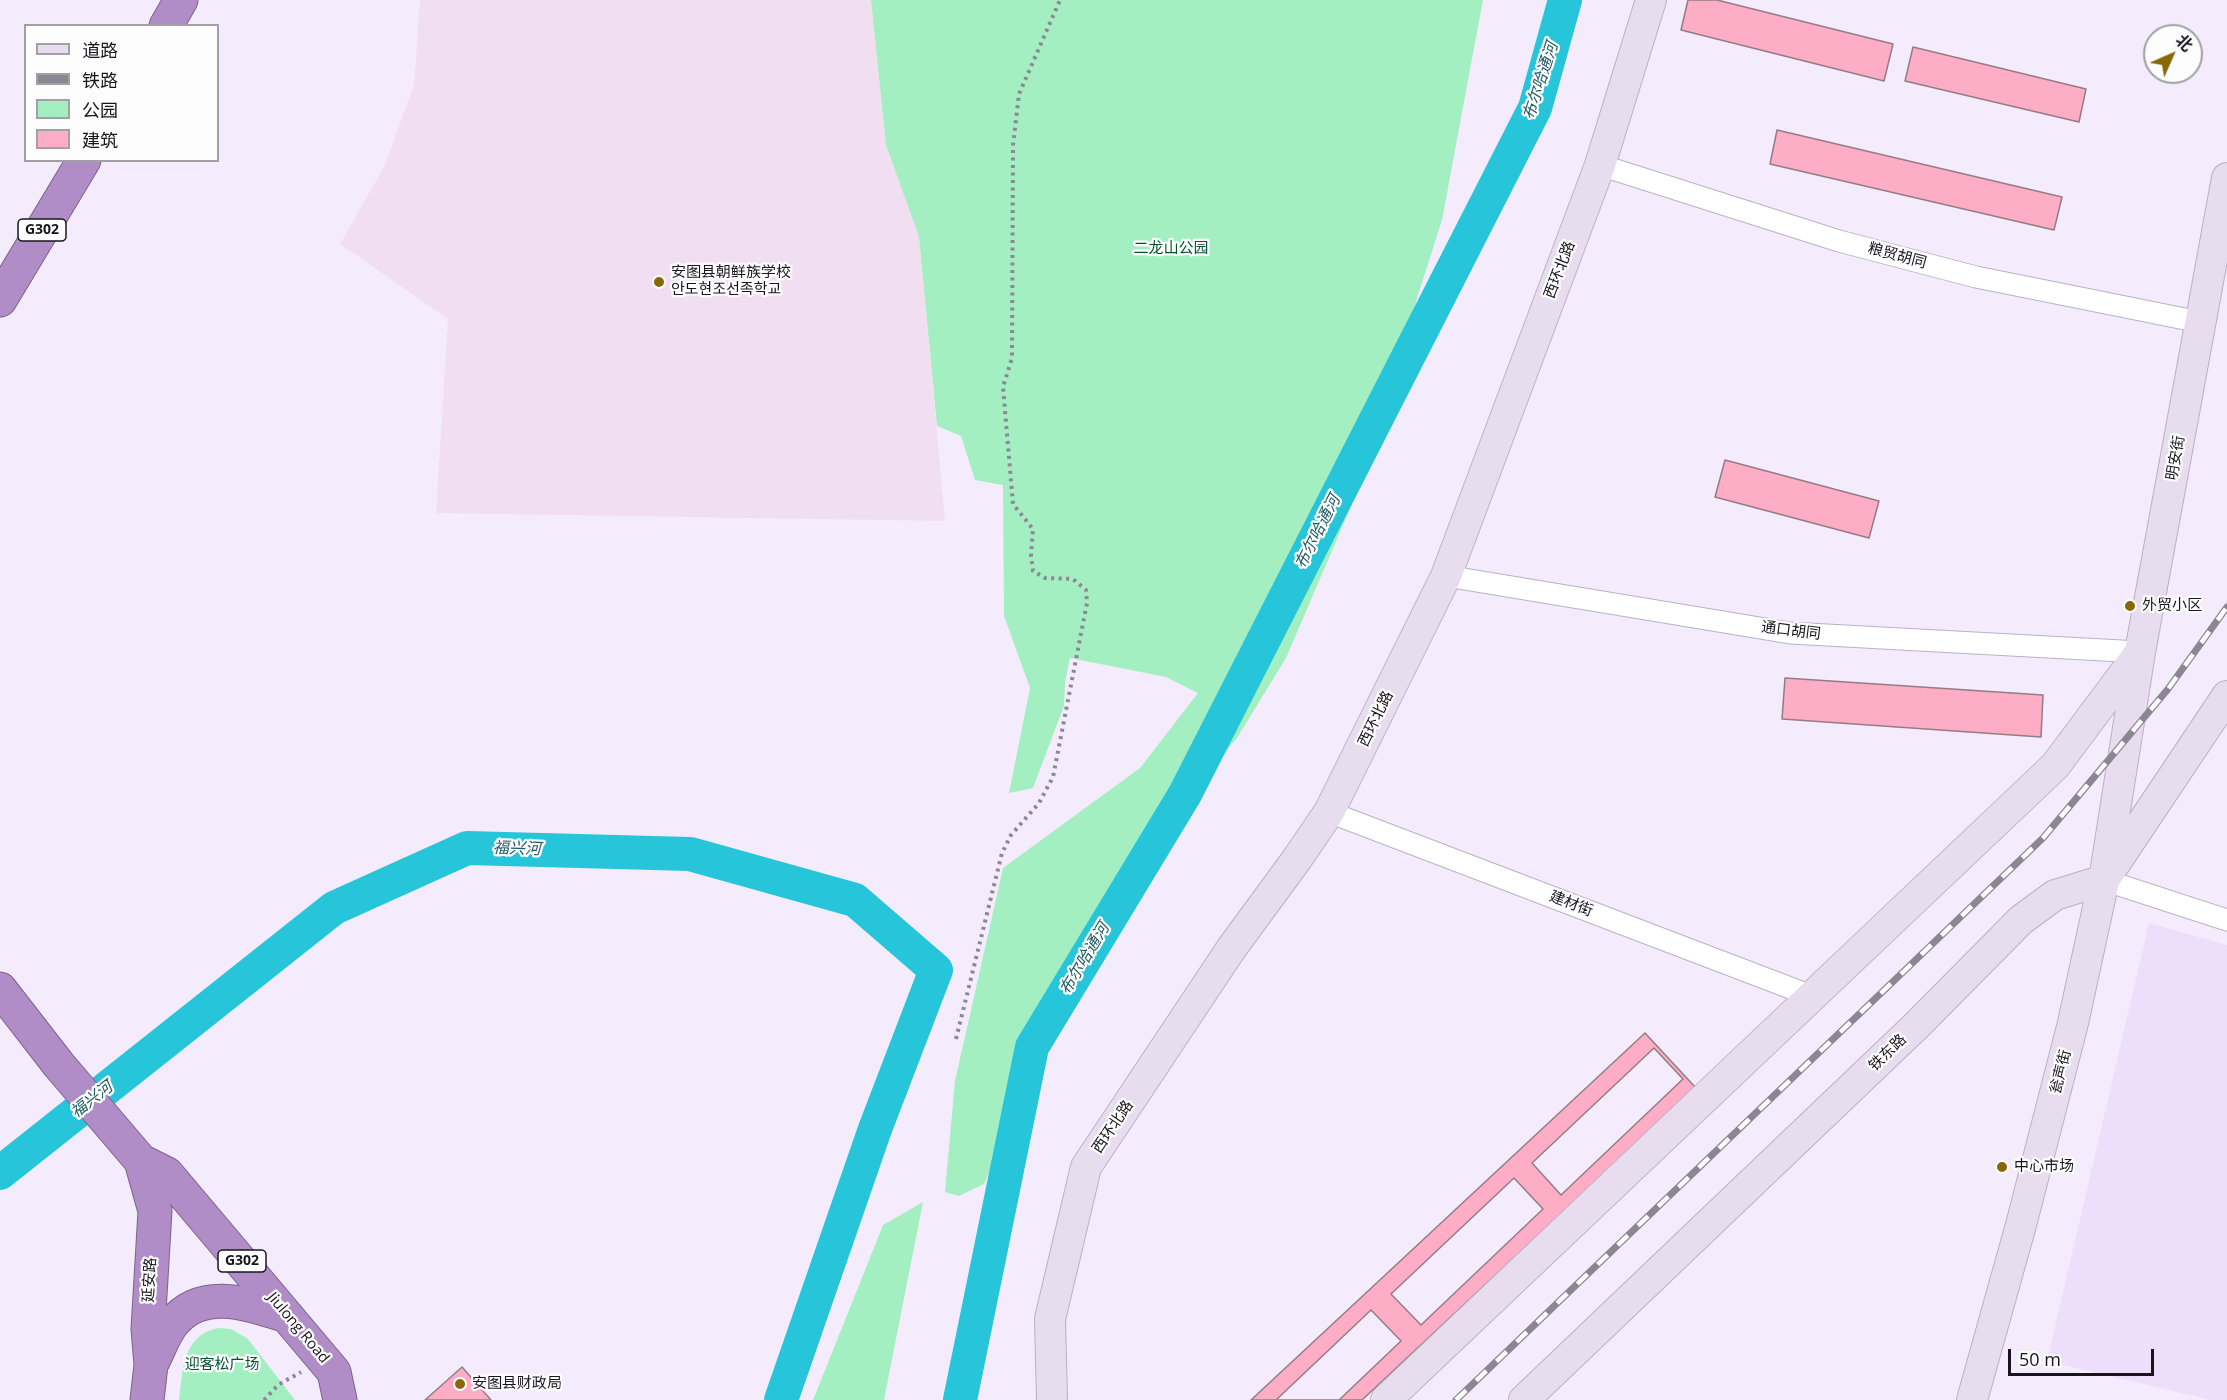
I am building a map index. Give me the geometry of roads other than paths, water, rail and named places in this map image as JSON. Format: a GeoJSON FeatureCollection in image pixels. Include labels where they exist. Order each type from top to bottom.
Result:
{"type":"FeatureCollection","features":[{"type":"Feature","properties":{"kind":"highway"},"geometry":{"type":"LineString","coordinates":[[167,24],[181,0]]}},
{"type":"Feature","properties":{"kind":"highway","name":"G302"},"geometry":{"type":"LineString","coordinates":[[0,300],[83,162]]}},
{"type":"Feature","properties":{"kind":"highway","name":"Jiulong Road"},"geometry":{"type":"LineString","coordinates":[[0,989],[59,1065],[141,1161],[167,1174],[288,1316],[332,1377]]}},
{"type":"Feature","properties":{"kind":"highway","name":"延安路"},"geometry":{"type":"LineString","coordinates":[[141,1161],[155,1211],[148,1329],[152,1365],[147,1400]]}},
{"type":"Feature","properties":{"kind":"highway"},"geometry":{"type":"LineString","coordinates":[[152,1365],[172,1324],[182,1314],[202,1304],[229,1301],[288,1316]]}},
{"type":"Feature","properties":{"kind":"street","name":"西环北路"},"geometry":{"type":"LineString","coordinates":[[1052,1400],[1050,1319],[1086,1167],[1231,949],[1329,812],[1446,576],[1600,165],[1651,0]]}},
{"type":"Feature","properties":{"kind":"street","name":"粮贸胡同"},"geometry":{"type":"LineString","coordinates":[[1600,165],[1839,241],[1953,271],[2200,322]]}},
{"type":"Feature","properties":{"kind":"street","name":"明安街"},"geometry":{"type":"LineString","coordinates":[[2127,738],[2140,652],[2227,178]]}},
{"type":"Feature","properties":{"kind":"street","name":"通口胡同"},"geometry":{"type":"LineString","coordinates":[[1446,576],[1790,633],[2140,652]]}},
{"type":"Feature","properties":{"kind":"street"},"geometry":{"type":"LineString","coordinates":[[1386,1400],[1814,997],[2055,766],[2140,652]]}},
{"type":"Feature","properties":{"kind":"street"},"geometry":{"type":"LineString","coordinates":[[2227,696],[2104,880],[2227,920]]}},
{"type":"Feature","properties":{"kind":"street","name":"瓮声街"},"geometry":{"type":"LineString","coordinates":[[1972,1400],[2021,1225],[2067,1046],[2104,880],[2127,738]]}},
{"type":"Feature","properties":{"kind":"street","name":"建材街"},"geometry":{"type":"LineString","coordinates":[[1329,812],[1814,997]]}},
{"type":"Feature","properties":{"kind":"street","name":"铁东路"},"geometry":{"type":"LineString","coordinates":[[1524,1400],[1916,1026],[2021,920],[2055,895],[2104,880]]}},
{"type":"Feature","properties":{"kind":"street","name":"Jiulong Road"},"geometry":{"type":"LineString","coordinates":[[332,1377],[359,1400]]}},
{"type":"Feature","properties":{"kind":"waterway","name":"布尔哈通河"},"geometry":{"type":"LineString","coordinates":[[960,1400],[1032,1047],[1185,794],[1535,108],[1565,0]]}},
{"type":"Feature","properties":{"kind":"waterway","name":"福兴河"},"geometry":{"type":"LineString","coordinates":[[0,1173],[334,908],[467,848],[690,854],[855,900],[936,970],[875,1129],[781,1400]]}},
{"type":"Feature","properties":{"kind":"railway"},"geometry":{"type":"LineString","coordinates":[[1456,1400],[2043,838],[2168,689],[2227,607]]}},
{"type":"Feature","properties":{"kind":"place","name":"安图县朝鲜族学校 안도현조선족학교"},"geometry":{"type":"Point","coordinates":[659,282]}},
{"type":"Feature","properties":{"kind":"place","name":"外贸小区"},"geometry":{"type":"Point","coordinates":[2130,606]}},
{"type":"Feature","properties":{"kind":"place","name":"中心市场"},"geometry":{"type":"Point","coordinates":[2002,1167]}},
{"type":"Feature","properties":{"kind":"place","name":"安图县财政局"},"geometry":{"type":"Point","coordinates":[460,1384]}},
{"type":"Feature","properties":{"kind":"park label","name":"二龙山公园"},"geometry":{"type":"Point","coordinates":[1171,249]}},
{"type":"Feature","properties":{"kind":"park label","name":"迎客松广场"},"geometry":{"type":"Point","coordinates":[222,1365]}}]}
